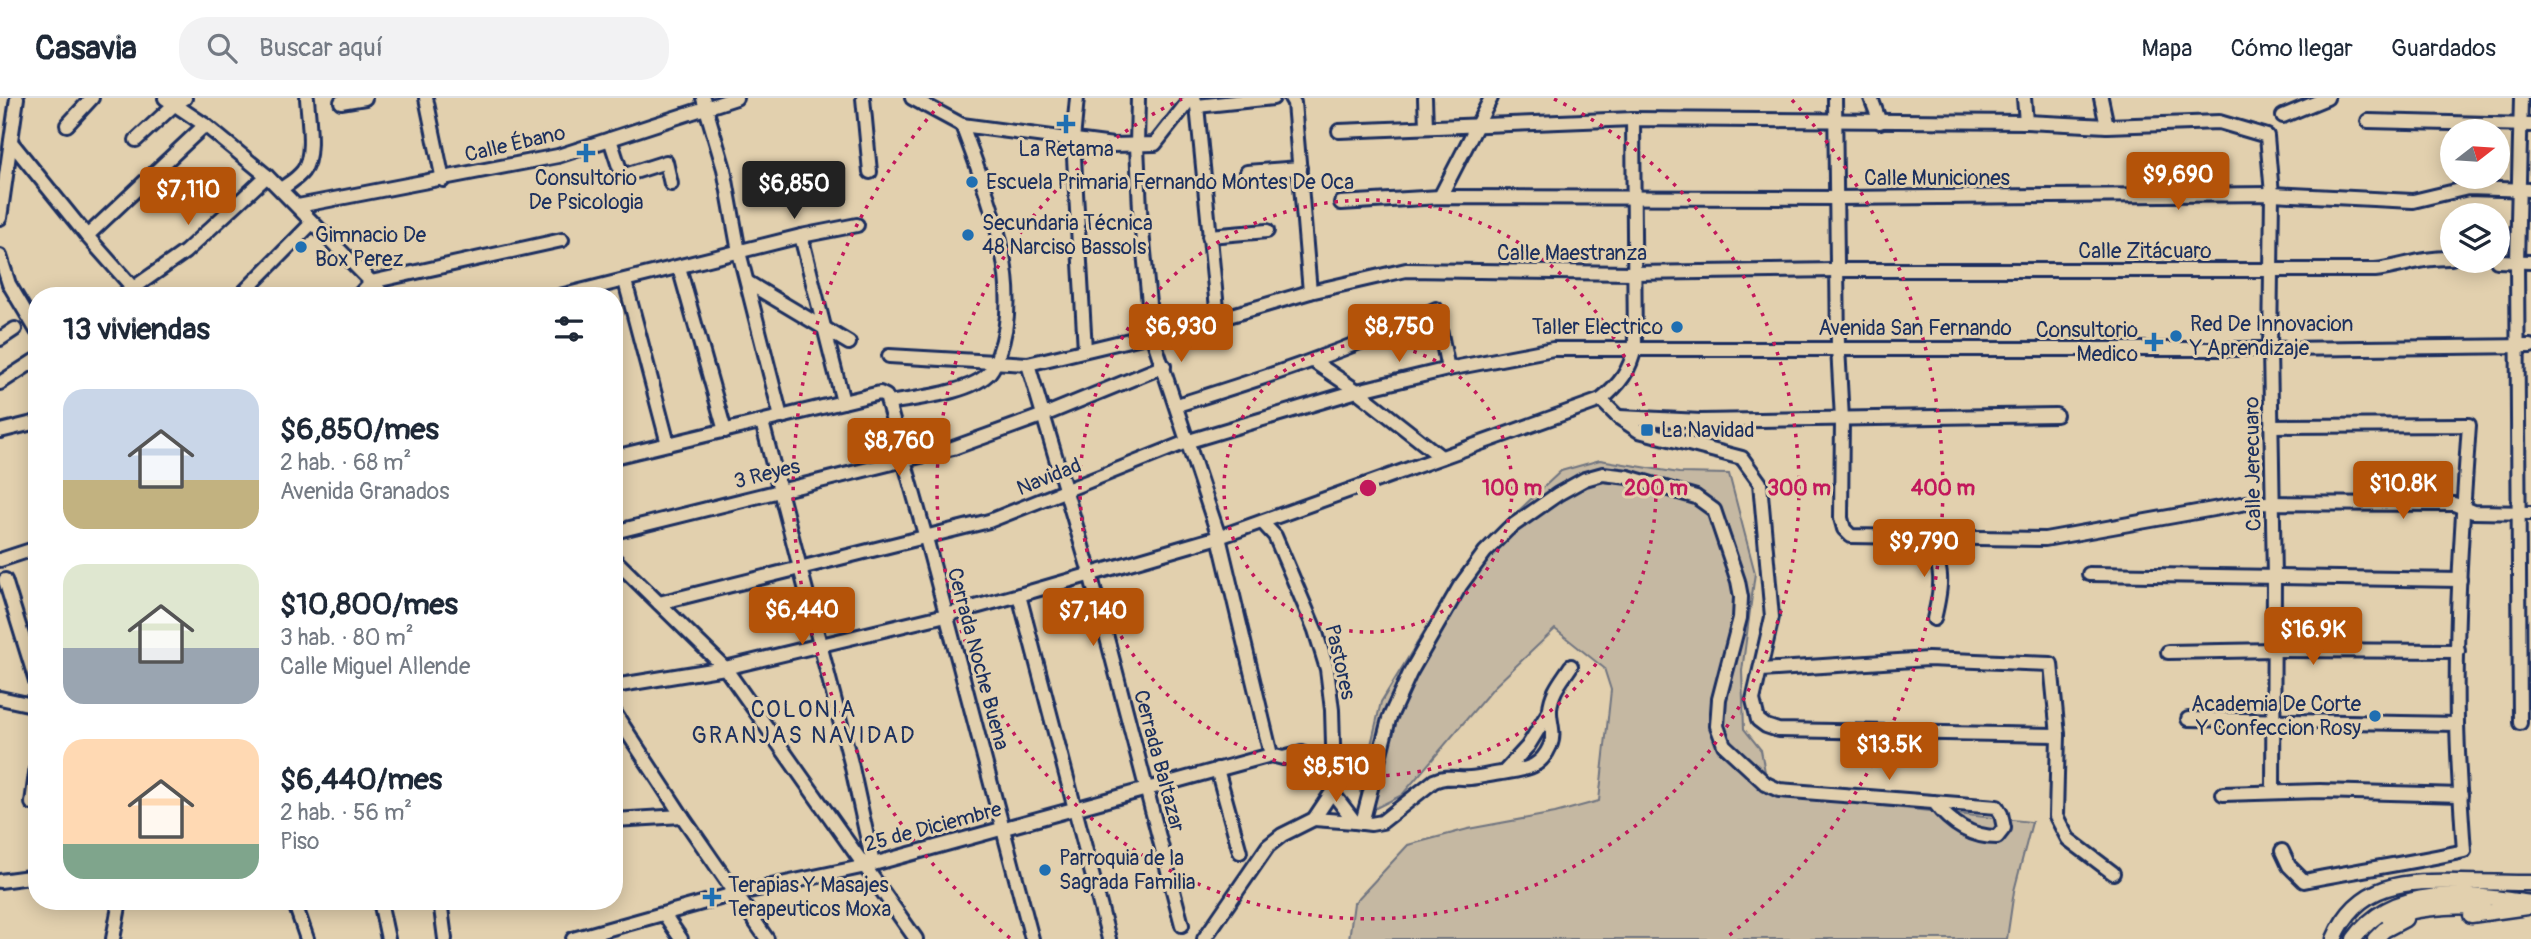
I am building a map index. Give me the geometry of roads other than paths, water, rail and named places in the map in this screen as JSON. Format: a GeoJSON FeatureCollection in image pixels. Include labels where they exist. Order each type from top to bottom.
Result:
{"type":"FeatureCollection","features":[{"type":"Feature","properties":{"kind":"main road"},"geometry":{"type":"LineString","coordinates":[[2334,939],[2342,922],[2363,898],[2389,887],[2413,881],[2531,883]]}},
{"type":"Feature","properties":{"kind":"main road"},"geometry":{"type":"LineString","coordinates":[[2354,939],[2365,924],[2383,911],[2429,896],[2499,898],[2531,904]]}},
{"type":"Feature","properties":{"kind":"main road"},"geometry":{"type":"LineString","coordinates":[[2364,939],[2384,920],[2402,912],[2531,904]]}},
{"type":"Feature","properties":{"kind":"main road"},"geometry":{"type":"LineString","coordinates":[[2375,939],[2401,919],[2481,914],[2531,904]]}},
{"type":"Feature","properties":{"kind":"street"},"geometry":{"type":"LineString","coordinates":[[0,218],[4,158],[11,142],[17,98]]}},
{"type":"Feature","properties":{"kind":"street"},"geometry":{"type":"LineString","coordinates":[[67,125],[92,98]]}},
{"type":"Feature","properties":{"kind":"street"},"geometry":{"type":"LineString","coordinates":[[281,190],[302,174],[308,162],[310,152],[307,98]]}},
{"type":"Feature","properties":{"kind":"street"},"geometry":{"type":"LineString","coordinates":[[341,102],[365,98]]}},
{"type":"Feature","properties":{"kind":"street"},"geometry":{"type":"LineString","coordinates":[[426,98],[443,180]]}},
{"type":"Feature","properties":{"kind":"street","name":"Calle Ébano"},"geometry":{"type":"LineString","coordinates":[[298,206],[558,156],[705,103],[736,98]]}},
{"type":"Feature","properties":{"kind":"street"},"geometry":{"type":"LineString","coordinates":[[863,98],[870,172]]}},
{"type":"Feature","properties":{"kind":"street"},"geometry":{"type":"LineString","coordinates":[[912,98],[927,102],[962,125],[1136,146],[1155,144],[1194,101],[1273,98]]}},
{"type":"Feature","properties":{"kind":"street"},"geometry":{"type":"LineString","coordinates":[[1077,98],[1073,140],[1085,350]]}},
{"type":"Feature","properties":{"kind":"street"},"geometry":{"type":"LineString","coordinates":[[1138,98],[1136,146],[1152,335],[1219,537],[1271,755]]}},
{"type":"Feature","properties":{"kind":"street"},"geometry":{"type":"LineString","coordinates":[[1291,98],[1294,103],[1310,292]]}},
{"type":"Feature","properties":{"kind":"street"},"geometry":{"type":"LineString","coordinates":[[1425,98],[1426,127]]}},
{"type":"Feature","properties":{"kind":"street"},"geometry":{"type":"LineString","coordinates":[[1440,197],[1491,98]]}},
{"type":"Feature","properties":{"kind":"street"},"geometry":{"type":"LineString","coordinates":[[1835,98],[1836,270],[1842,419],[1841,518],[1843,529],[1851,536],[2045,539],[2247,503],[2454,504],[2473,512],[2525,513]]}},
{"type":"Feature","properties":{"kind":"street"},"geometry":{"type":"LineString","coordinates":[[1871,98],[1880,122]]}},
{"type":"Feature","properties":{"kind":"street"},"geometry":{"type":"LineString","coordinates":[[2024,98],[2025,122]]}},
{"type":"Feature","properties":{"kind":"street"},"geometry":{"type":"LineString","coordinates":[[1339,131],[1633,119],[2025,122],[2107,126],[2101,98]]}},
{"type":"Feature","properties":{"kind":"street"},"geometry":{"type":"LineString","coordinates":[[2283,116],[2326,98]]}},
{"type":"Feature","properties":{"kind":"street"},"geometry":{"type":"LineString","coordinates":[[2520,723],[2525,513],[2525,346],[2517,262],[2525,189],[2525,125],[2521,98]]}},
{"type":"Feature","properties":{"kind":"street"},"geometry":{"type":"LineString","coordinates":[[136,140],[175,100],[267,176],[376,287]]}},
{"type":"Feature","properties":{"kind":"street"},"geometry":{"type":"LineString","coordinates":[[1194,101],[1217,319]]}},
{"type":"Feature","properties":{"kind":"street"},"geometry":{"type":"LineString","coordinates":[[705,103],[724,169],[739,252],[781,417]]}},
{"type":"Feature","properties":{"kind":"street"},"geometry":{"type":"LineString","coordinates":[[623,685],[724,668],[946,615],[1219,537],[1601,400],[1618,386],[1625,376],[1635,347],[1633,119]]}},
{"type":"Feature","properties":{"kind":"street"},"geometry":{"type":"LineString","coordinates":[[2368,121],[2525,125]]}},
{"type":"Feature","properties":{"kind":"street","name":"Calle Jerecuaro"},"geometry":{"type":"LineString","coordinates":[[2107,126],[2219,122],[2267,136],[2272,194],[2270,349],[2274,578],[2273,792]]}},
{"type":"Feature","properties":{"kind":"street"},"geometry":{"type":"LineString","coordinates":[[87,236],[205,125]]}},
{"type":"Feature","properties":{"kind":"street"},"geometry":{"type":"LineString","coordinates":[[623,455],[843,402],[944,393],[977,382],[992,371],[1007,321],[1005,271],[987,193],[962,125]]}},
{"type":"Feature","properties":{"kind":"street"},"geometry":{"type":"LineString","coordinates":[[610,139],[622,176],[666,162],[671,184]]}},
{"type":"Feature","properties":{"kind":"street"},"geometry":{"type":"LineString","coordinates":[[11,142],[124,287]]}},
{"type":"Feature","properties":{"kind":"street"},"geometry":{"type":"LineString","coordinates":[[1247,172],[1300,168]]}},
{"type":"Feature","properties":{"kind":"street"},"geometry":{"type":"LineString","coordinates":[[135,287],[185,252],[267,176]]}},
{"type":"Feature","properties":{"kind":"street","name":"Calle Municiones"},"geometry":{"type":"LineString","coordinates":[[1341,203],[1440,197],[1836,198],[2272,194],[2413,201],[2468,188],[2525,189]]}},
{"type":"Feature","properties":{"kind":"street"},"geometry":{"type":"LineString","coordinates":[[249,287],[312,223]]}},
{"type":"Feature","properties":{"kind":"street"},"geometry":{"type":"LineString","coordinates":[[599,287],[801,236],[857,225]]}},
{"type":"Feature","properties":{"kind":"street"},"geometry":{"type":"LineString","coordinates":[[1209,236],[1267,231]]}},
{"type":"Feature","properties":{"kind":"street"},"geometry":{"type":"LineString","coordinates":[[801,236],[843,402]]}},
{"type":"Feature","properties":{"kind":"street"},"geometry":{"type":"LineString","coordinates":[[366,287],[371,282],[562,240]]}},
{"type":"Feature","properties":{"kind":"street"},"geometry":{"type":"LineString","coordinates":[[0,256],[9,284],[28,316]]}},
{"type":"Feature","properties":{"kind":"street","name":"Calle Zitácuaro"},"geometry":{"type":"LineString","coordinates":[[1836,270],[2375,270],[2440,257]]}},
{"type":"Feature","properties":{"kind":"street"},"geometry":{"type":"LineString","coordinates":[[2510,262],[2531,262]]}},
{"type":"Feature","properties":{"kind":"street"},"geometry":{"type":"LineString","coordinates":[[679,267],[725,431]]}},
{"type":"Feature","properties":{"kind":"street","name":"Calle Maestranza"},"geometry":{"type":"LineString","coordinates":[[889,356],[1028,364],[1406,270],[1633,273],[1836,270]]}},
{"type":"Feature","properties":{"kind":"street"},"geometry":{"type":"LineString","coordinates":[[625,281],[668,444]]}},
{"type":"Feature","properties":{"kind":"street"},"geometry":{"type":"LineString","coordinates":[[747,282],[849,343]]}},
{"type":"Feature","properties":{"kind":"street"},"geometry":{"type":"LineString","coordinates":[[1177,405],[1370,340],[1436,309],[1448,369]]}},
{"type":"Feature","properties":{"kind":"street"},"geometry":{"type":"LineString","coordinates":[[0,340],[15,329]]}},
{"type":"Feature","properties":{"kind":"street","name":"Avenida San Fernando"},"geometry":{"type":"LineString","coordinates":[[1448,369],[1553,349],[1635,347],[2270,349],[2525,346]]}},
{"type":"Feature","properties":{"kind":"street"},"geometry":{"type":"LineString","coordinates":[[1313,361],[1357,391],[1441,457]]}},
{"type":"Feature","properties":{"kind":"street","name":"Cerrada Baltazar"},"geometry":{"type":"LineString","coordinates":[[1028,364],[1090,573],[1182,925]]}},
{"type":"Feature","properties":{"kind":"street"},"geometry":{"type":"LineString","coordinates":[[0,382],[28,365]]}},
{"type":"Feature","properties":{"kind":"street","name":"3 Reyes"},"geometry":{"type":"LineString","coordinates":[[623,530],[953,448],[1044,415],[1164,366]]}},
{"type":"Feature","properties":{"kind":"street","name":"Navidad"},"geometry":{"type":"LineString","coordinates":[[659,603],[989,521],[1189,441],[1357,391],[1448,369]]}},
{"type":"Feature","properties":{"kind":"street","name":"Cerrada Noche Buena"},"geometry":{"type":"LineString","coordinates":[[884,398],[926,538],[1032,939]]}},
{"type":"Feature","properties":{"kind":"street"},"geometry":{"type":"LineString","coordinates":[[1601,400],[1618,417],[1639,431],[1742,458],[1760,483],[1772,617],[1753,700],[1758,720],[1766,726],[1778,730],[2058,735]]}},
{"type":"Feature","properties":{"kind":"street"},"geometry":{"type":"LineString","coordinates":[[1618,417],[1701,421],[2056,415]]}},
{"type":"Feature","properties":{"kind":"street"},"geometry":{"type":"LineString","coordinates":[[762,422],[851,763],[869,865]]}},
{"type":"Feature","properties":{"kind":"street"},"geometry":{"type":"LineString","coordinates":[[0,431],[28,424]]}},
{"type":"Feature","properties":{"kind":"street"},"geometry":{"type":"LineString","coordinates":[[2271,426],[2469,425],[2460,580],[2457,724],[2464,851],[2407,864],[2364,868],[2304,881],[2288,866],[2282,851]]}},
{"type":"Feature","properties":{"kind":"street"},"geometry":{"type":"LineString","coordinates":[[1358,822],[1389,719],[1410,673],[1460,586],[1485,552],[1508,529],[1558,494],[1585,479],[1603,474],[1628,477],[1696,496],[1714,510],[1741,597],[1740,618],[1719,699],[1717,726],[1724,745],[1766,784],[1779,790],[1934,802],[1997,807],[2004,828],[1997,837],[1982,837],[1945,817],[1934,802]]}},
{"type":"Feature","properties":{"kind":"street","name":"Pastores"},"geometry":{"type":"LineString","coordinates":[[1262,522],[1275,536],[1315,630],[1327,669],[1332,710],[1332,792]]}},
{"type":"Feature","properties":{"kind":"street"},"geometry":{"type":"LineString","coordinates":[[1929,537],[1940,566],[1941,590],[1934,619]]}},
{"type":"Feature","properties":{"kind":"street"},"geometry":{"type":"LineString","coordinates":[[0,560],[28,551]]}},
{"type":"Feature","properties":{"kind":"street"},"geometry":{"type":"LineString","coordinates":[[623,568],[724,668],[869,865],[916,939]]}},
{"type":"Feature","properties":{"kind":"street"},"geometry":{"type":"LineString","coordinates":[[2089,574],[2460,580]]}},
{"type":"Feature","properties":{"kind":"street"},"geometry":{"type":"LineString","coordinates":[[5,580],[28,655]]}},
{"type":"Feature","properties":{"kind":"street"},"geometry":{"type":"LineString","coordinates":[[1018,595],[1110,939]]}},
{"type":"Feature","properties":{"kind":"street"},"geometry":{"type":"LineString","coordinates":[[2168,652],[2458,651]]}},
{"type":"Feature","properties":{"kind":"street"},"geometry":{"type":"LineString","coordinates":[[1761,670],[1928,659],[2051,664],[2058,735],[2056,816],[2068,839],[2113,873]]}},
{"type":"Feature","properties":{"kind":"street"},"geometry":{"type":"LineString","coordinates":[[1314,819],[1382,822],[1434,781],[1443,777],[1468,778],[1524,771],[1535,766],[1544,758],[1552,743],[1550,710],[1553,694],[1572,666]]}},
{"type":"Feature","properties":{"kind":"street"},"geometry":{"type":"LineString","coordinates":[[0,698],[28,704]]}},
{"type":"Feature","properties":{"kind":"street"},"geometry":{"type":"LineString","coordinates":[[1504,772],[1528,746],[1550,710]]}},
{"type":"Feature","properties":{"kind":"street"},"geometry":{"type":"LineString","coordinates":[[2188,719],[2457,724]]}},
{"type":"Feature","properties":{"kind":"street"},"geometry":{"type":"LineString","coordinates":[[623,726],[766,939]]}},
{"type":"Feature","properties":{"kind":"street","name":"25 de Diciembre"},"geometry":{"type":"LineString","coordinates":[[573,939],[734,894],[869,865],[1271,755],[1283,758],[1302,753]]}},
{"type":"Feature","properties":{"kind":"street"},"geometry":{"type":"LineString","coordinates":[[1217,769],[1240,852]]}},
{"type":"Feature","properties":{"kind":"street"},"geometry":{"type":"LineString","coordinates":[[1203,939],[1268,846],[1282,835],[1314,819],[1332,792],[1358,822]]}},
{"type":"Feature","properties":{"kind":"street"},"geometry":{"type":"LineString","coordinates":[[2223,794],[2273,792],[2461,795]]}},
{"type":"Feature","properties":{"kind":"street"},"geometry":{"type":"LineString","coordinates":[[623,819],[682,816]]}},
{"type":"Feature","properties":{"kind":"street"},"geometry":{"type":"LineString","coordinates":[[0,881],[28,877]]}},
{"type":"Feature","properties":{"kind":"street"},"geometry":{"type":"LineString","coordinates":[[113,939],[118,910]]}},
{"type":"Feature","properties":{"kind":"street"},"geometry":{"type":"LineString","coordinates":[[297,910],[307,939]]}},
{"type":"Feature","properties":{"kind":"street"},"geometry":{"type":"LineString","coordinates":[[382,910],[388,939]]}},
{"type":"Feature","properties":{"kind":"street"},"geometry":{"type":"LineString","coordinates":[[441,910],[445,939]]}},
{"type":"Feature","properties":{"kind":"street"},"geometry":{"type":"LineString","coordinates":[[664,914],[681,939]]}},
{"type":"Feature","properties":{"kind":"place","name":"La Retama"},"geometry":{"type":"Point","coordinates":[1066,124]}},
{"type":"Feature","properties":{"kind":"place","name":"Consultorio De Psicologia"},"geometry":{"type":"Point","coordinates":[586,153]}},
{"type":"Feature","properties":{"kind":"place","name":"Escuela Primaria Fernando Montes De Oca"},"geometry":{"type":"Point","coordinates":[972,182]}},
{"type":"Feature","properties":{"kind":"place","name":"Secundaria Técnica 48 Narciso Bassols"},"geometry":{"type":"Point","coordinates":[968,235]}},
{"type":"Feature","properties":{"kind":"place","name":"Gimnacio De Box Perez"},"geometry":{"type":"Point","coordinates":[301,247]}},
{"type":"Feature","properties":{"kind":"place","name":"Taller Electrico"},"geometry":{"type":"Point","coordinates":[1677,327]}},
{"type":"Feature","properties":{"kind":"place","name":"Red De Innovacion Y Aprendizaje"},"geometry":{"type":"Point","coordinates":[2176,336]}},
{"type":"Feature","properties":{"kind":"place","name":"Consultorio Medico"},"geometry":{"type":"Point","coordinates":[2154,342]}},
{"type":"Feature","properties":{"kind":"place","name":"La Navidad"},"geometry":{"type":"Point","coordinates":[1647,430]}},
{"type":"Feature","properties":{"kind":"place","name":"Academia De Corte Y Confeccion Rosy"},"geometry":{"type":"Point","coordinates":[2375,716]}},
{"type":"Feature","properties":{"kind":"place","name":"Parroquia de la Sagrada Familia"},"geometry":{"type":"Point","coordinates":[1045,870]}},
{"type":"Feature","properties":{"kind":"place","name":"Terapias Y Masajes Terapeuticos Moxa"},"geometry":{"type":"Point","coordinates":[712,897]}},
{"type":"Feature","properties":{"kind":"district","name":"COLONIA GRANJAS NAVIDAD"},"geometry":{"type":"Point","coordinates":[804,722]}}]}
